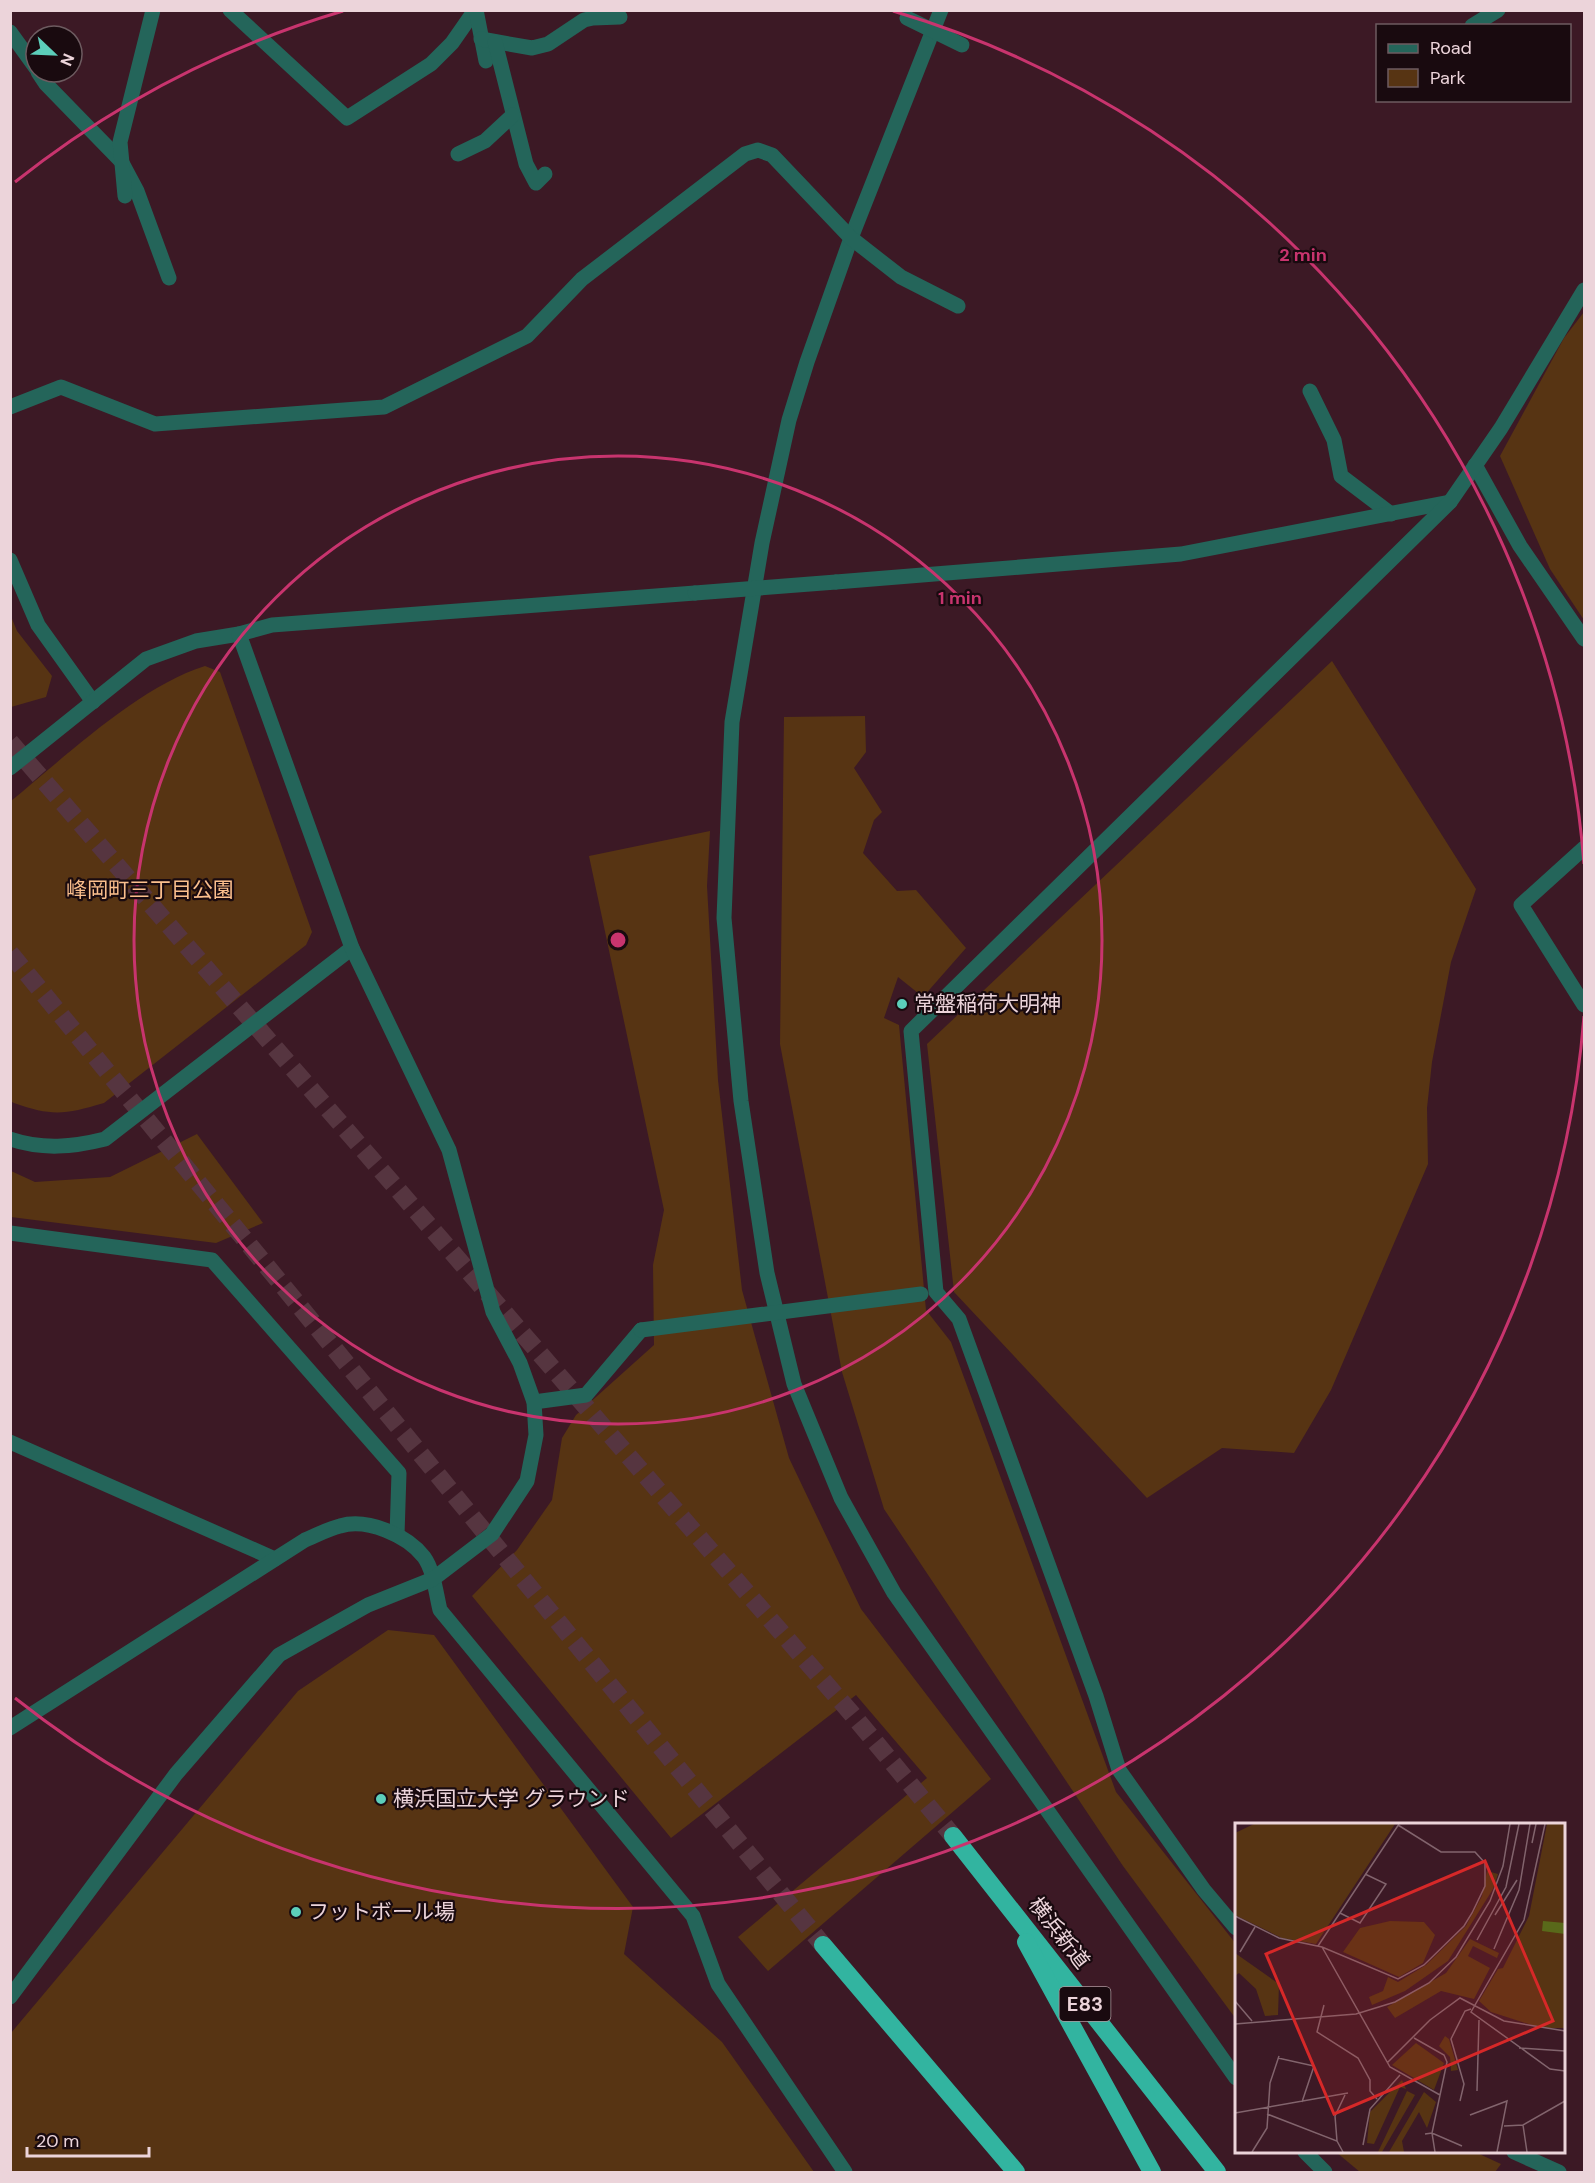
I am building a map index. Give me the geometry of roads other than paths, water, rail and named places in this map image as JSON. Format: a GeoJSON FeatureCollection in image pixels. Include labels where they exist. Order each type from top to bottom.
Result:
{"type":"FeatureCollection","features":[{"type":"Feature","properties":{"kind":"highway","name":"横浜新道"},"geometry":{"type":"LineString","coordinates":[[953,1836],[1216,2172]]}},
{"type":"Feature","properties":{"kind":"highway"},"geometry":{"type":"LineString","coordinates":[[999,1893],[1152,2172]]}},
{"type":"Feature","properties":{"kind":"highway"},"geometry":{"type":"LineString","coordinates":[[823,1945],[1016,2172]]}},
{"type":"Feature","properties":{"kind":"street"},"geometry":{"type":"LineString","coordinates":[[125,196],[120,142],[153,10]]}},
{"type":"Feature","properties":{"kind":"street"},"geometry":{"type":"LineString","coordinates":[[230,10],[347,118],[430,64],[452,43],[475,10]]}},
{"type":"Feature","properties":{"kind":"street"},"geometry":{"type":"LineString","coordinates":[[475,10],[488,41],[506,122],[536,183],[545,174]]}},
{"type":"Feature","properties":{"kind":"street"},"geometry":{"type":"LineString","coordinates":[[941,10],[851,238],[789,420],[762,543],[732,722],[724,918],[741,1101],[767,1273],[794,1384],[841,1498],[894,1593],[1235,2077]]}},
{"type":"Feature","properties":{"kind":"street"},"geometry":{"type":"LineString","coordinates":[[1475,24],[1498,10]]}},
{"type":"Feature","properties":{"kind":"street"},"geometry":{"type":"LineString","coordinates":[[488,41],[532,48],[548,44],[584,20],[620,17]]}},
{"type":"Feature","properties":{"kind":"street"},"geometry":{"type":"LineString","coordinates":[[907,18],[962,45]]}},
{"type":"Feature","properties":{"kind":"street"},"geometry":{"type":"LineString","coordinates":[[10,32],[24,52]]}},
{"type":"Feature","properties":{"kind":"street"},"geometry":{"type":"LineString","coordinates":[[486,61],[488,41]]}},
{"type":"Feature","properties":{"kind":"street"},"geometry":{"type":"LineString","coordinates":[[46,84],[121,161],[137,191],[169,278]]}},
{"type":"Feature","properties":{"kind":"street"},"geometry":{"type":"LineString","coordinates":[[458,154],[485,141],[506,122]]}},
{"type":"Feature","properties":{"kind":"street"},"geometry":{"type":"LineString","coordinates":[[10,407],[62,387],[155,424],[384,407],[527,336],[579,275],[745,154],[758,150],[772,155],[851,238],[901,277],[958,306]]}},
{"type":"Feature","properties":{"kind":"street"},"geometry":{"type":"LineString","coordinates":[[1235,1927],[1204,1890],[1119,1770],[1096,1696],[959,1319],[929,1293],[910,1031],[1450,502],[1501,428],[1582,288]]}},
{"type":"Feature","properties":{"kind":"street"},"geometry":{"type":"LineString","coordinates":[[1310,392],[1334,440],[1341,476],[1390,514]]}},
{"type":"Feature","properties":{"kind":"street"},"geometry":{"type":"LineString","coordinates":[[1475,465],[1520,546],[1584,639]]}},
{"type":"Feature","properties":{"kind":"street"},"geometry":{"type":"LineString","coordinates":[[10,768],[146,659],[196,641],[239,634],[272,625],[695,594],[1181,554],[1450,502]]}},
{"type":"Feature","properties":{"kind":"street"},"geometry":{"type":"LineString","coordinates":[[10,560],[38,625],[93,702]]}},
{"type":"Feature","properties":{"kind":"street"},"geometry":{"type":"LineString","coordinates":[[10,1997],[176,1774],[279,1655],[368,1605],[433,1579],[492,1534],[527,1481],[536,1435],[534,1402],[520,1364],[493,1312],[449,1150],[352,948],[239,634]]}},
{"type":"Feature","properties":{"kind":"street"},"geometry":{"type":"LineString","coordinates":[[1584,848],[1521,905],[1584,1005]]}},
{"type":"Feature","properties":{"kind":"street"},"geometry":{"type":"LineString","coordinates":[[10,1139],[31,1146],[75,1146],[105,1139],[352,948]]}},
{"type":"Feature","properties":{"kind":"street"},"geometry":{"type":"LineString","coordinates":[[10,1233],[212,1260],[399,1473],[397,1535]]}},
{"type":"Feature","properties":{"kind":"street"},"geometry":{"type":"LineString","coordinates":[[534,1402],[586,1395],[640,1330],[929,1293]]}},
{"type":"Feature","properties":{"kind":"street"},"geometry":{"type":"LineString","coordinates":[[10,1442],[275,1559]]}},
{"type":"Feature","properties":{"kind":"street"},"geometry":{"type":"LineString","coordinates":[[10,1728],[305,1540],[342,1525],[373,1526],[404,1538],[424,1558],[433,1579],[440,1610],[693,1916],[718,1984],[845,2172]]}},
{"type":"Feature","properties":{"kind":"street"},"geometry":{"type":"LineString","coordinates":[[1307,2153],[1325,2172]]}},
{"type":"Feature","properties":{"kind":"street"},"geometry":{"type":"LineString","coordinates":[[1518,2153],[1559,2172]]}},
{"type":"Feature","properties":{"kind":"tunnel"},"geometry":{"type":"LineString","coordinates":[[10,742],[852,1714],[953,1836]]}},
{"type":"Feature","properties":{"kind":"tunnel"},"geometry":{"type":"LineString","coordinates":[[10,953],[823,1945]]}},
{"type":"Feature","properties":{"kind":"place","name":"常盤稲荷大明神"},"geometry":{"type":"Point","coordinates":[902,1004]}},
{"type":"Feature","properties":{"kind":"place","name":"横浜国立大学 グラウンド"},"geometry":{"type":"Point","coordinates":[381,1799]}},
{"type":"Feature","properties":{"kind":"place","name":"フットボール場"},"geometry":{"type":"Point","coordinates":[296,1912]}},
{"type":"Feature","properties":{"kind":"park label","name":"峰岡町三丁目公園"},"geometry":{"type":"Point","coordinates":[150,890]}}]}
